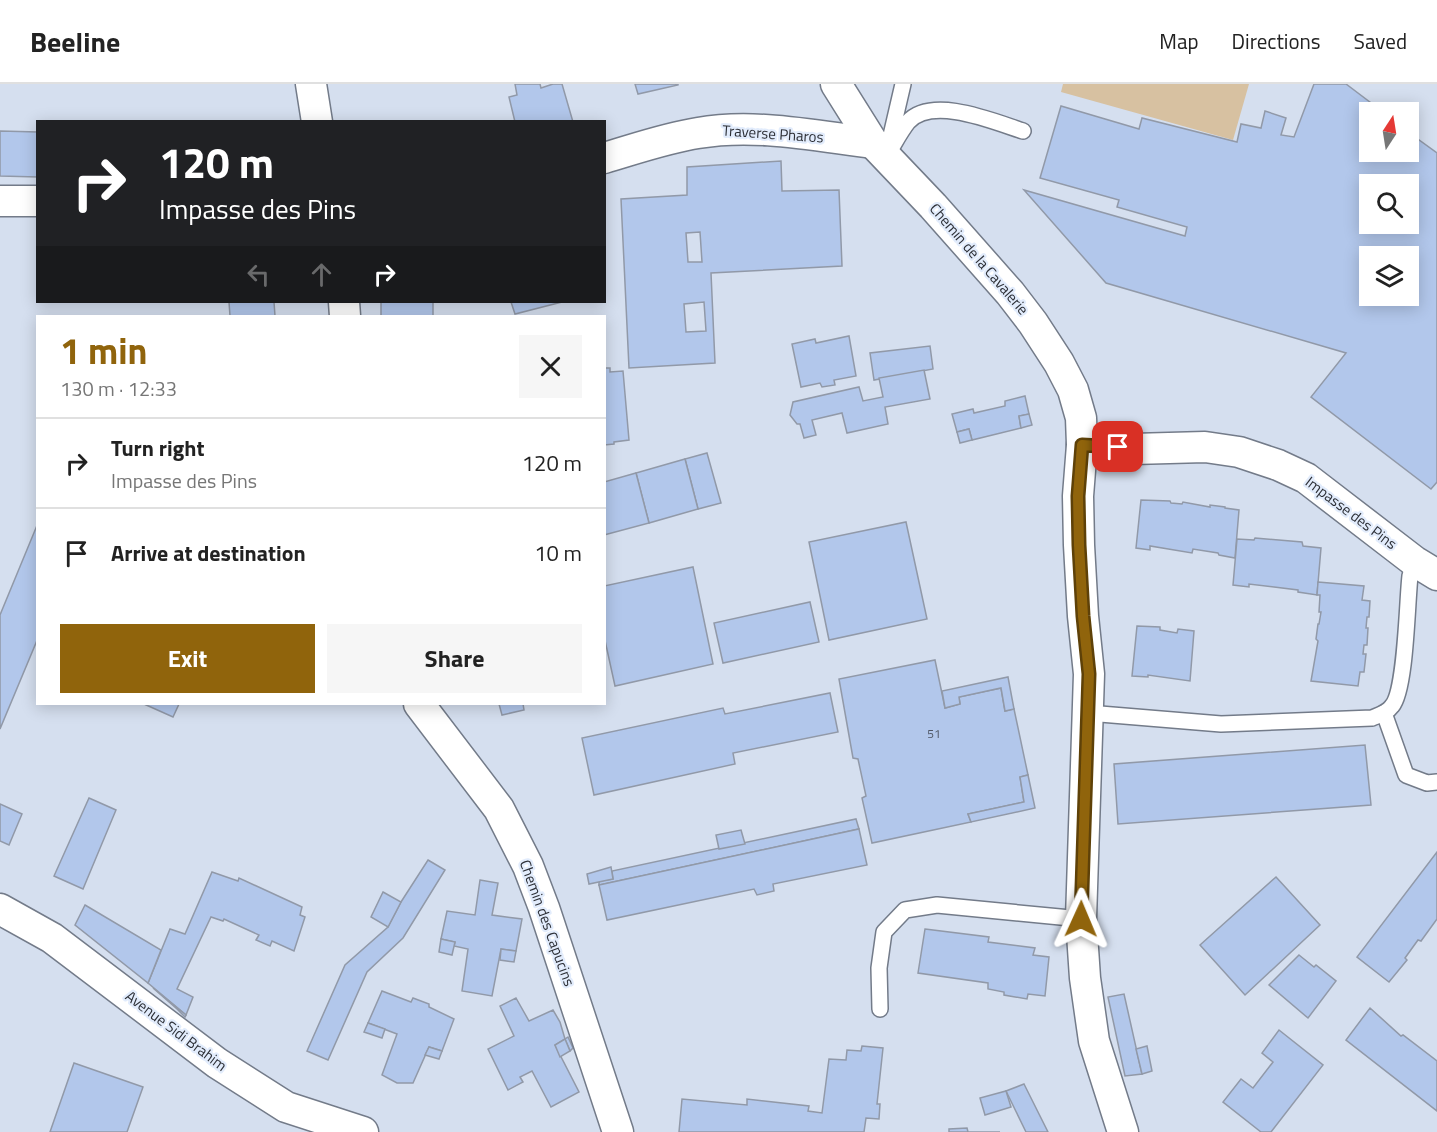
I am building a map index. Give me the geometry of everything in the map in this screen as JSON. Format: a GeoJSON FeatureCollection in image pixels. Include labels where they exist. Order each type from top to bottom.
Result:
{"type":"FeatureCollection","features":[{"type":"Feature","properties":{"kind":"street"},"geometry":{"type":"LineString","coordinates":[[311,84],[317,120]]}},
{"type":"Feature","properties":{"kind":"street","name":"Chemin de la Cavalerie"},"geometry":{"type":"LineString","coordinates":[[836,84],[880,150],[1011,293],[1059,363],[1072,390],[1081,418],[1079,545],[1089,674],[1081,919],[1085,978],[1094,1041],[1123,1132]]}},
{"type":"Feature","properties":{"kind":"street","name":"Traverse Pharos"},"geometry":{"type":"LineString","coordinates":[[606,157],[698,132],[729,129],[784,132],[880,150]]}},
{"type":"Feature","properties":{"kind":"street"},"geometry":{"type":"LineString","coordinates":[[0,201],[36,201]]}},
{"type":"Feature","properties":{"kind":"street","name":"Impasse des Pins"},"geometry":{"type":"LineString","coordinates":[[1082,445],[1133,448],[1205,447],[1239,452],[1278,465],[1306,478],[1425,568]]}},
{"type":"Feature","properties":{"kind":"street","name":"Chemin des Capucins"},"geometry":{"type":"LineString","coordinates":[[420,705],[499,809],[528,866],[544,908],[613,1127]]}},
{"type":"Feature","properties":{"kind":"street","name":"Avenue Sidi Brahim"},"geometry":{"type":"LineString","coordinates":[[1,911],[52,938],[217,1063],[285,1107],[363,1132]]}},
{"type":"Feature","properties":{"kind":"lane"},"geometry":{"type":"LineString","coordinates":[[880,150],[903,84]]}},
{"type":"Feature","properties":{"kind":"lane"},"geometry":{"type":"LineString","coordinates":[[880,150],[909,121],[926,110],[964,113],[1023,131]]}},
{"type":"Feature","properties":{"kind":"lane"},"geometry":{"type":"LineString","coordinates":[[1088,713],[1221,724],[1372,718],[1384,713],[1393,705],[1401,685],[1410,576],[1425,568]]}},
{"type":"Feature","properties":{"kind":"lane"},"geometry":{"type":"LineString","coordinates":[[1384,713],[1406,775],[1427,783],[1437,782]]}},
{"type":"Feature","properties":{"kind":"lane"},"geometry":{"type":"LineString","coordinates":[[880,1009],[879,968],[884,933],[905,910],[937,905],[1081,919]]}},
{"type":"Feature","properties":{"kind":"shaded area"},"geometry":{"type":"Polygon","coordinates":[[[1063,84],[1249,84],[1233,140],[1061,92],[1063,84]]]}},
{"type":"Feature","properties":{"kind":"building"},"geometry":{"type":"Polygon","coordinates":[[[515,84],[540,84],[541,88],[562,84],[572,120],[515,120],[509,97],[517,95],[515,84]]]}},
{"type":"Feature","properties":{"kind":"building"},"geometry":{"type":"Polygon","coordinates":[[[635,84],[678,84],[678,85],[638,94],[635,84]]]}},
{"type":"Feature","properties":{"kind":"building"},"geometry":{"type":"Polygon","coordinates":[[[1314,84],[1346,84],[1370,102],[1359,102],[1359,162],[1419,162],[1419,140],[1437,153],[1437,482],[1431,489],[1311,397],[1346,353],[1106,283],[1024,190],[1185,236],[1187,227],[1117,207],[1119,200],[1040,178],[1061,106],[1139,129],[1142,118],[1237,142],[1241,124],[1261,128],[1265,111],[1286,118],[1281,135],[1294,137],[1314,84]]]}},
{"type":"Feature","properties":{"kind":"building"},"geometry":{"type":"Polygon","coordinates":[[[0,131],[36,132],[36,177],[0,176],[0,131]]]}},
{"type":"Feature","properties":{"kind":"building"},"geometry":{"type":"Polygon","coordinates":[[[781,161],[782,191],[839,190],[842,266],[711,273],[715,363],[629,368],[621,199],[687,195],[687,167],[781,161]],[[700,232],[686,233],[688,262],[702,262],[700,232]],[[704,302],[684,304],[686,332],[706,331],[704,302]]]}},
{"type":"Feature","properties":{"kind":"building"},"geometry":{"type":"Polygon","coordinates":[[[229,303],[274,303],[275,315],[230,315],[229,303]]]}},
{"type":"Feature","properties":{"kind":"building"},"geometry":{"type":"Polygon","coordinates":[[[381,303],[433,303],[433,315],[381,315],[381,303]]]}},
{"type":"Feature","properties":{"kind":"building"},"geometry":{"type":"Polygon","coordinates":[[[511,303],[558,303],[515,314],[511,303]]]}},
{"type":"Feature","properties":{"kind":"building"},"geometry":{"type":"Polygon","coordinates":[[[849,336],[856,376],[834,380],[835,385],[822,387],[820,383],[801,387],[792,344],[815,339],[816,343],[849,336]]]}},
{"type":"Feature","properties":{"kind":"building"},"geometry":{"type":"Polygon","coordinates":[[[930,346],[933,369],[874,380],[870,353],[930,346]]]}},
{"type":"Feature","properties":{"kind":"building"},"geometry":{"type":"Polygon","coordinates":[[[606,368],[610,368],[610,372],[623,371],[629,440],[614,442],[614,444],[606,445],[606,368]]]}},
{"type":"Feature","properties":{"kind":"building"},"geometry":{"type":"Polygon","coordinates":[[[924,370],[930,399],[885,407],[888,424],[847,433],[842,413],[812,420],[816,435],[804,438],[800,424],[797,424],[790,415],[793,402],[859,387],[863,401],[883,397],[879,378],[924,370]]]}},
{"type":"Feature","properties":{"kind":"building"},"geometry":{"type":"Polygon","coordinates":[[[1025,396],[1029,414],[1019,416],[1021,428],[972,440],[969,429],[957,432],[952,414],[973,409],[974,413],[1005,406],[1005,401],[1025,396]]]}},
{"type":"Feature","properties":{"kind":"building"},"geometry":{"type":"Polygon","coordinates":[[[1029,414],[1032,425],[1021,428],[1019,416],[1029,414]]]}},
{"type":"Feature","properties":{"kind":"building"},"geometry":{"type":"Polygon","coordinates":[[[969,429],[972,440],[960,443],[957,432],[969,429]]]}},
{"type":"Feature","properties":{"kind":"building"},"geometry":{"type":"Polygon","coordinates":[[[707,453],[721,503],[698,509],[685,459],[707,453]]]}},
{"type":"Feature","properties":{"kind":"building"},"geometry":{"type":"Polygon","coordinates":[[[685,459],[698,509],[649,523],[636,473],[685,459]]]}},
{"type":"Feature","properties":{"kind":"building"},"geometry":{"type":"Polygon","coordinates":[[[636,473],[649,523],[606,534],[606,481],[636,473]]]}},
{"type":"Feature","properties":{"kind":"building"},"geometry":{"type":"Polygon","coordinates":[[[1141,500],[1170,501],[1182,504],[1183,502],[1239,510],[1235,558],[1193,549],[1192,553],[1150,546],[1150,550],[1136,548],[1141,500]]]}},
{"type":"Feature","properties":{"kind":"building"},"geometry":{"type":"Polygon","coordinates":[[[906,522],[927,619],[829,640],[809,542],[906,522]]]}},
{"type":"Feature","properties":{"kind":"building"},"geometry":{"type":"Polygon","coordinates":[[[36,528],[36,643],[0,729],[0,615],[36,528]]]}},
{"type":"Feature","properties":{"kind":"building"},"geometry":{"type":"Polygon","coordinates":[[[1255,538],[1302,542],[1303,546],[1321,548],[1317,595],[1298,592],[1298,590],[1249,584],[1249,587],[1233,585],[1237,539],[1254,540],[1255,538]]]}},
{"type":"Feature","properties":{"kind":"building"},"geometry":{"type":"Polygon","coordinates":[[[693,567],[713,664],[615,686],[606,645],[606,586],[693,567]]]}},
{"type":"Feature","properties":{"kind":"building"},"geometry":{"type":"Polygon","coordinates":[[[1318,582],[1364,586],[1362,600],[1370,601],[1366,628],[1368,628],[1367,645],[1364,645],[1363,654],[1366,654],[1364,672],[1360,672],[1358,686],[1311,681],[1321,612],[1319,612],[1320,595],[1317,595],[1318,582]]]}},
{"type":"Feature","properties":{"kind":"building"},"geometry":{"type":"Polygon","coordinates":[[[810,602],[819,642],[723,663],[714,623],[810,602]]]}},
{"type":"Feature","properties":{"kind":"building"},"geometry":{"type":"Polygon","coordinates":[[[1137,626],[1160,627],[1160,630],[1177,633],[1178,629],[1194,631],[1190,681],[1148,675],[1148,677],[1132,676],[1137,626]]]}},
{"type":"Feature","properties":{"kind":"building"},"geometry":{"type":"Polygon","coordinates":[[[935,660],[945,708],[960,704],[959,697],[1001,688],[1005,711],[1014,709],[1028,775],[1020,777],[1024,802],[968,814],[971,822],[872,843],[862,798],[866,796],[858,759],[853,758],[839,679],[935,660]]]}},
{"type":"Feature","properties":{"kind":"building"},"geometry":{"type":"Polygon","coordinates":[[[1008,677],[1014,709],[1005,711],[1001,688],[959,697],[960,704],[945,708],[942,691],[1008,677]]]}},
{"type":"Feature","properties":{"kind":"building"},"geometry":{"type":"Polygon","coordinates":[[[830,693],[838,732],[733,753],[735,764],[594,795],[582,738],[723,708],[725,714],[830,693]]]}},
{"type":"Feature","properties":{"kind":"building"},"geometry":{"type":"Polygon","coordinates":[[[146,705],[179,705],[173,717],[146,705]]]}},
{"type":"Feature","properties":{"kind":"building"},"geometry":{"type":"Polygon","coordinates":[[[499,705],[523,705],[524,710],[502,715],[499,705]]]}},
{"type":"Feature","properties":{"kind":"building"},"geometry":{"type":"Polygon","coordinates":[[[1365,745],[1371,805],[1118,824],[1114,764],[1365,745]]]}},
{"type":"Feature","properties":{"kind":"building"},"geometry":{"type":"Polygon","coordinates":[[[1028,775],[1035,808],[971,822],[968,814],[1024,802],[1020,777],[1028,775]]]}},
{"type":"Feature","properties":{"kind":"building"},"geometry":{"type":"Polygon","coordinates":[[[89,798],[116,810],[83,889],[54,876],[89,798]]]}},
{"type":"Feature","properties":{"kind":"building"},"geometry":{"type":"Polygon","coordinates":[[[0,804],[22,814],[9,845],[0,841],[0,804]]]}},
{"type":"Feature","properties":{"kind":"building"},"geometry":{"type":"Polygon","coordinates":[[[856,819],[859,829],[599,885],[599,881],[613,879],[612,871],[856,819]]]}},
{"type":"Feature","properties":{"kind":"building"},"geometry":{"type":"Polygon","coordinates":[[[859,829],[867,865],[773,884],[774,891],[757,895],[754,889],[607,920],[599,885],[859,829]]]}},
{"type":"Feature","properties":{"kind":"building"},"geometry":{"type":"Polygon","coordinates":[[[741,830],[745,844],[719,849],[716,835],[741,830]]]}},
{"type":"Feature","properties":{"kind":"building"},"geometry":{"type":"Polygon","coordinates":[[[1437,852],[1437,919],[1421,941],[1418,940],[1405,958],[1407,960],[1389,982],[1357,957],[1437,852]]]}},
{"type":"Feature","properties":{"kind":"building"},"geometry":{"type":"Polygon","coordinates":[[[428,860],[445,870],[403,938],[367,972],[328,1060],[307,1051],[345,965],[388,927],[428,860]]]}},
{"type":"Feature","properties":{"kind":"building"},"geometry":{"type":"Polygon","coordinates":[[[611,867],[613,879],[589,884],[587,874],[611,867]]]}},
{"type":"Feature","properties":{"kind":"building"},"geometry":{"type":"Polygon","coordinates":[[[212,872],[238,881],[239,878],[302,907],[300,915],[305,917],[294,951],[272,941],[270,946],[256,940],[259,935],[224,919],[223,921],[211,917],[177,989],[193,997],[186,1015],[148,983],[170,929],[185,934],[212,872]]]}},
{"type":"Feature","properties":{"kind":"building"},"geometry":{"type":"Polygon","coordinates":[[[1276,877],[1320,925],[1245,995],[1200,945],[1276,877]]]}},
{"type":"Feature","properties":{"kind":"building"},"geometry":{"type":"Polygon","coordinates":[[[480,880],[498,883],[492,915],[522,919],[516,951],[501,949],[492,996],[462,991],[468,949],[454,946],[455,942],[441,939],[447,911],[475,915],[480,880]]]}},
{"type":"Feature","properties":{"kind":"building"},"geometry":{"type":"Polygon","coordinates":[[[383,892],[401,902],[388,927],[371,917],[383,892]]]}},
{"type":"Feature","properties":{"kind":"building"},"geometry":{"type":"Polygon","coordinates":[[[85,905],[161,950],[148,983],[75,925],[85,905]]]}},
{"type":"Feature","properties":{"kind":"building"},"geometry":{"type":"Polygon","coordinates":[[[925,929],[989,937],[988,942],[1035,948],[1033,955],[1049,957],[1045,996],[1028,994],[1027,999],[1004,995],[1004,992],[988,989],[988,983],[918,973],[925,929]]]}},
{"type":"Feature","properties":{"kind":"building"},"geometry":{"type":"Polygon","coordinates":[[[441,939],[455,942],[452,955],[439,952],[441,939]]]}},
{"type":"Feature","properties":{"kind":"building"},"geometry":{"type":"Polygon","coordinates":[[[501,949],[516,951],[514,962],[500,960],[501,949]]]}},
{"type":"Feature","properties":{"kind":"building"},"geometry":{"type":"Polygon","coordinates":[[[1299,955],[1336,981],[1308,1018],[1269,985],[1299,955]]]}},
{"type":"Feature","properties":{"kind":"building"},"geometry":{"type":"Polygon","coordinates":[[[153,988],[186,1015],[185,1017],[177,1009],[153,988]]]}},
{"type":"Feature","properties":{"kind":"building"},"geometry":{"type":"Polygon","coordinates":[[[382,991],[411,1002],[413,998],[429,1004],[429,1007],[454,1019],[442,1051],[429,1047],[413,1083],[397,1083],[382,1075],[397,1034],[368,1023],[382,991]]]}},
{"type":"Feature","properties":{"kind":"building"},"geometry":{"type":"Polygon","coordinates":[[[1124,994],[1142,1074],[1125,1076],[1108,997],[1124,994]]]}},
{"type":"Feature","properties":{"kind":"building"},"geometry":{"type":"Polygon","coordinates":[[[516,998],[529,1021],[553,1010],[560,1022],[565,1039],[555,1045],[579,1092],[551,1107],[532,1071],[520,1077],[523,1082],[508,1090],[488,1049],[514,1036],[500,1006],[516,998]]]}},
{"type":"Feature","properties":{"kind":"building"},"geometry":{"type":"Polygon","coordinates":[[[1370,1008],[1401,1036],[1403,1035],[1437,1061],[1437,1111],[1346,1040],[1370,1008]]]}},
{"type":"Feature","properties":{"kind":"building"},"geometry":{"type":"Polygon","coordinates":[[[368,1023],[385,1029],[382,1038],[364,1032],[368,1023]]]}},
{"type":"Feature","properties":{"kind":"building"},"geometry":{"type":"Polygon","coordinates":[[[1279,1030],[1323,1065],[1271,1132],[1261,1132],[1223,1102],[1241,1079],[1253,1088],[1273,1062],[1262,1053],[1279,1030]]]}},
{"type":"Feature","properties":{"kind":"building"},"geometry":{"type":"Polygon","coordinates":[[[568,1037],[573,1048],[570,1051],[565,1039],[568,1037]]]}},
{"type":"Feature","properties":{"kind":"building"},"geometry":{"type":"Polygon","coordinates":[[[565,1039],[570,1051],[560,1057],[555,1045],[565,1039]]]}},
{"type":"Feature","properties":{"kind":"building"},"geometry":{"type":"Polygon","coordinates":[[[862,1046],[883,1048],[877,1104],[880,1104],[879,1119],[866,1118],[864,1132],[679,1132],[682,1099],[747,1105],[747,1099],[809,1106],[808,1111],[822,1113],[829,1059],[846,1060],[847,1050],[861,1051],[862,1046]]]}},
{"type":"Feature","properties":{"kind":"building"},"geometry":{"type":"Polygon","coordinates":[[[1147,1046],[1152,1071],[1142,1074],[1136,1049],[1147,1046]]]}},
{"type":"Feature","properties":{"kind":"building"},"geometry":{"type":"Polygon","coordinates":[[[429,1047],[442,1051],[439,1059],[425,1055],[429,1047]]]}},
{"type":"Feature","properties":{"kind":"building"},"geometry":{"type":"Polygon","coordinates":[[[74,1063],[143,1087],[127,1132],[50,1132],[74,1063]]]}},
{"type":"Feature","properties":{"kind":"building"},"geometry":{"type":"Polygon","coordinates":[[[1024,1084],[1048,1132],[1026,1132],[1006,1091],[1024,1084]]]}},
{"type":"Feature","properties":{"kind":"building"},"geometry":{"type":"Polygon","coordinates":[[[1006,1091],[1011,1107],[985,1115],[980,1098],[1006,1091]]]}},
{"type":"Feature","properties":{"kind":"building"},"geometry":{"type":"Polygon","coordinates":[[[967,1128],[968,1132],[949,1132],[949,1129],[967,1128]]]}},
{"type":"Feature","properties":{"kind":"route"},"geometry":{"type":"LineString","coordinates":[[1081,919],[1089,674],[1083,616],[1078,496],[1082,445],[1118,447]]}}]}
